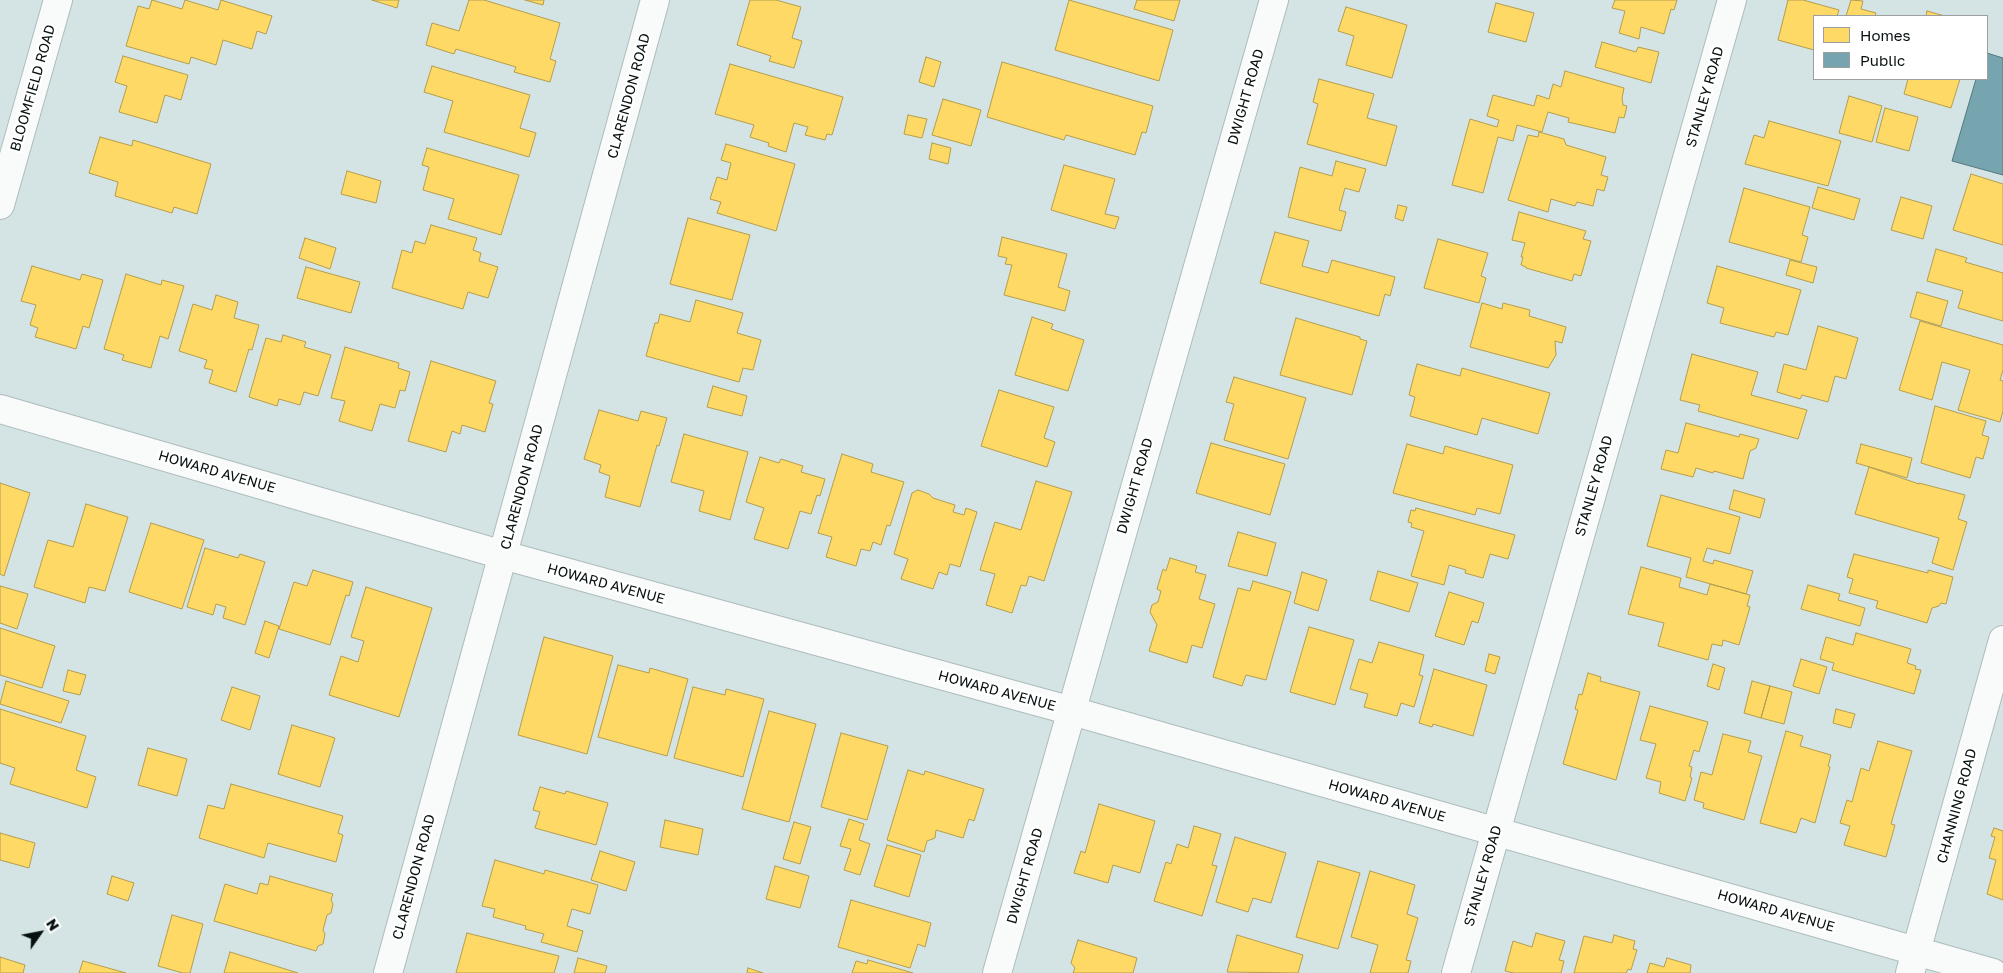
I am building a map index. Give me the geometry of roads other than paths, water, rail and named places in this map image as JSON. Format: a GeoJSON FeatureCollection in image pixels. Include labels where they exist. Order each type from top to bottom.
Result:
{"type":"FeatureCollection","features":[{"type":"Feature","properties":{"kind":"street","name":"BLOOMFIELD ROAD"},"geometry":{"type":"LineString","coordinates":[[0,205],[58,0]]}},
{"type":"Feature","properties":{"kind":"street","name":"CLARENDON ROAD"},"geometry":{"type":"LineString","coordinates":[[388,973],[655,0]]}},
{"type":"Feature","properties":{"kind":"street","name":"DWIGHT ROAD"},"geometry":{"type":"LineString","coordinates":[[997,973],[1274,0]]}},
{"type":"Feature","properties":{"kind":"street","name":"STANLEY ROAD"},"geometry":{"type":"LineString","coordinates":[[1456,973],[1732,0]]}},
{"type":"Feature","properties":{"kind":"street","name":"HOWARD AVENUE"},"geometry":{"type":"LineString","coordinates":[[0,409],[503,555],[1072,711],[1496,831],[1913,962],[1994,973]]}},
{"type":"Feature","properties":{"kind":"street","name":"CHANNING ROAD"},"geometry":{"type":"LineString","coordinates":[[1913,962],[2003,640]]}}]}
